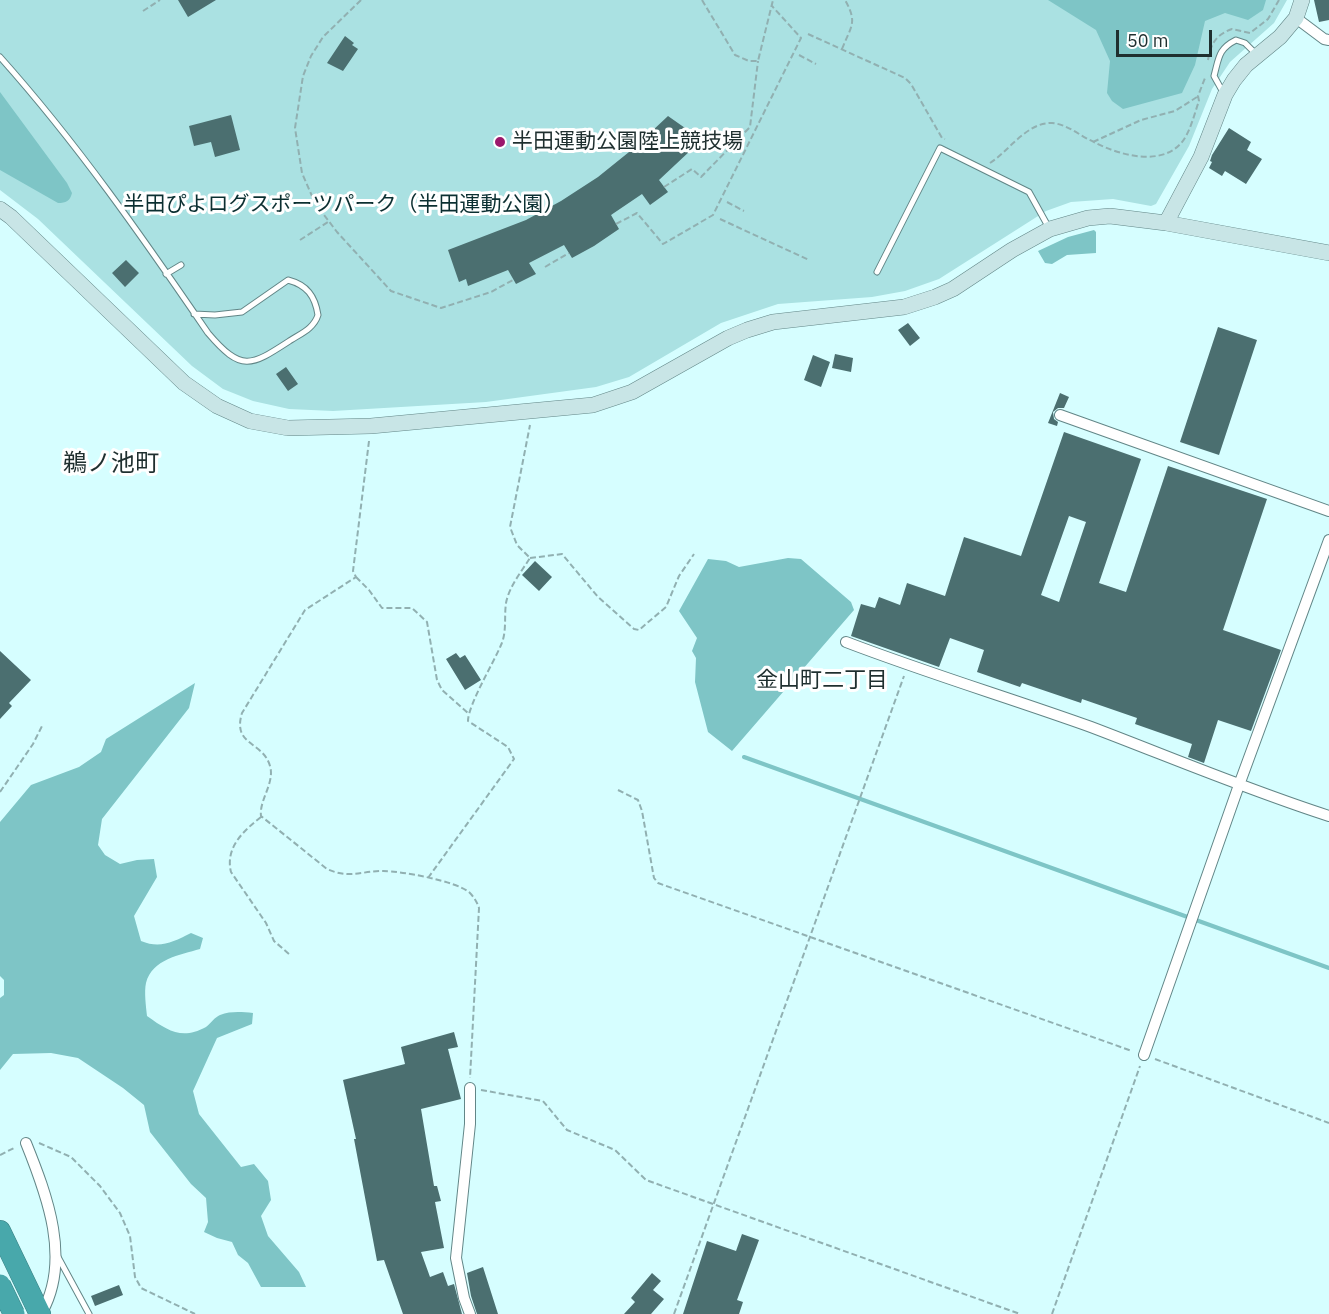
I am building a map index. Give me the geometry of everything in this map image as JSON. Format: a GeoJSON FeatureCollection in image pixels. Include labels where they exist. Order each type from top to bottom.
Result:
{"type":"FeatureCollection","features":[{"type":"Feature","properties":{"kind":"highway"},"geometry":{"type":"LineString","coordinates":[[0,1231],[31,1311]]}},
{"type":"Feature","properties":{"kind":"highway"},"geometry":{"type":"LineString","coordinates":[[0,1285],[14,1314]]}},
{"type":"Feature","properties":{"kind":"street"},"geometry":{"type":"LineString","coordinates":[[1166,223],[1202,158],[1225,95],[1240,72],[1280,37],[1296,18],[1302,0]]}},
{"type":"Feature","properties":{"kind":"street"},"geometry":{"type":"LineString","coordinates":[[1296,18],[1324,39],[1329,40]]}},
{"type":"Feature","properties":{"kind":"street"},"geometry":{"type":"LineString","coordinates":[[0,209],[184,383],[217,406],[250,421],[288,428],[371,426],[593,405],[632,392],[728,338],[773,322],[904,307],[935,297],[953,289],[1012,250],[1050,230],[1088,218],[1110,216],[1166,223],[1329,253]]}},
{"type":"Feature","properties":{"kind":"street"},"geometry":{"type":"LineString","coordinates":[[1060,415],[1329,511]]}},
{"type":"Feature","properties":{"kind":"street"},"geometry":{"type":"LineString","coordinates":[[1144,1055],[1239,785],[1329,540]]}},
{"type":"Feature","properties":{"kind":"street"},"geometry":{"type":"LineString","coordinates":[[846,642],[908,666],[1090,727],[1239,785],[1329,816]]}},
{"type":"Feature","properties":{"kind":"street"},"geometry":{"type":"LineString","coordinates":[[470,1088],[470,1124],[456,1258],[464,1298],[470,1314]]}},
{"type":"Feature","properties":{"kind":"street"},"geometry":{"type":"LineString","coordinates":[[8,1314],[31,1311],[50,1299],[54,1285],[54,1233],[40,1179],[26,1143]]}},
{"type":"Feature","properties":{"kind":"street"},"geometry":{"type":"LineString","coordinates":[[0,1305],[31,1311]]}},
{"type":"Feature","properties":{"kind":"lane"},"geometry":{"type":"LineString","coordinates":[[1225,95],[1214,76],[1220,53],[1225,45],[1236,40],[1245,43],[1258,56]]}},
{"type":"Feature","properties":{"kind":"lane"},"geometry":{"type":"LineString","coordinates":[[0,57],[40,101],[194,314],[225,354],[239,360],[255,361],[311,327],[318,315],[316,302],[308,291],[300,283],[288,280],[242,312],[215,315],[194,314]]}},
{"type":"Feature","properties":{"kind":"lane"},"geometry":{"type":"LineString","coordinates":[[877,272],[940,148],[1029,192],[1050,230]]}},
{"type":"Feature","properties":{"kind":"lane"},"geometry":{"type":"LineString","coordinates":[[166,274],[181,265]]}},
{"type":"Feature","properties":{"kind":"lane"},"geometry":{"type":"LineString","coordinates":[[54,1251],[89,1314]]}},
{"type":"Feature","properties":{"kind":"path"},"geometry":{"type":"LineString","coordinates":[[143,11],[160,0]]}},
{"type":"Feature","properties":{"kind":"path"},"geometry":{"type":"LineString","coordinates":[[361,0],[323,37],[311,56],[303,76],[295,128],[302,174],[315,203],[328,222],[391,291],[441,308],[491,292],[513,280]]}},
{"type":"Feature","properties":{"kind":"path"},"geometry":{"type":"LineString","coordinates":[[702,0],[735,55],[749,61],[758,61]]}},
{"type":"Feature","properties":{"kind":"path"},"geometry":{"type":"LineString","coordinates":[[664,187],[692,169],[701,177],[750,127],[758,61],[773,0]]}},
{"type":"Feature","properties":{"kind":"path"},"geometry":{"type":"LineString","coordinates":[[842,49],[853,15],[844,0]]}},
{"type":"Feature","properties":{"kind":"path"},"geometry":{"type":"LineString","coordinates":[[999,167],[990,163],[1036,126],[1051,123],[1067,127],[1116,152],[1139,156],[1158,156],[1166,153],[1179,145],[1186,136],[1199,101],[1198,96],[1204,80],[1210,48],[1215,39],[1223,32],[1232,29],[1250,33],[1268,19],[1279,0]]}},
{"type":"Feature","properties":{"kind":"path"},"geometry":{"type":"LineString","coordinates":[[616,224],[637,213],[663,244],[713,215],[801,38],[772,6]]}},
{"type":"Feature","properties":{"kind":"path"},"geometry":{"type":"LineString","coordinates":[[808,34],[904,78],[910,84],[942,138],[952,143]]}},
{"type":"Feature","properties":{"kind":"path"},"geometry":{"type":"LineString","coordinates":[[800,55],[816,64]]}},
{"type":"Feature","properties":{"kind":"path"},"geometry":{"type":"LineString","coordinates":[[1093,142],[1141,120],[1174,111],[1198,96]]}},
{"type":"Feature","properties":{"kind":"path"},"geometry":{"type":"LineString","coordinates":[[727,202],[744,211]]}},
{"type":"Feature","properties":{"kind":"path"},"geometry":{"type":"LineString","coordinates":[[720,219],[809,260]]}},
{"type":"Feature","properties":{"kind":"path"},"geometry":{"type":"LineString","coordinates":[[300,240],[328,222]]}},
{"type":"Feature","properties":{"kind":"path"},"geometry":{"type":"LineString","coordinates":[[544,267],[569,253]]}},
{"type":"Feature","properties":{"kind":"path"},"geometry":{"type":"LineString","coordinates":[[530,558],[517,545],[510,527],[533,411]]}},
{"type":"Feature","properties":{"kind":"path"},"geometry":{"type":"LineString","coordinates":[[371,426],[354,571],[356,577],[382,608],[412,608],[423,616],[427,622],[437,680],[442,690],[468,713]]}},
{"type":"Feature","properties":{"kind":"path"},"geometry":{"type":"LineString","coordinates":[[530,558],[562,554],[598,597],[634,629],[639,630],[666,608],[679,576],[694,555]]}},
{"type":"Feature","properties":{"kind":"path"},"geometry":{"type":"LineString","coordinates":[[428,878],[514,759],[508,747],[468,721],[468,713],[505,635],[506,604],[509,592],[530,558]]}},
{"type":"Feature","properties":{"kind":"path"},"geometry":{"type":"LineString","coordinates":[[356,577],[305,610],[242,713],[238,724],[246,741],[261,752],[271,768],[260,809],[261,816],[327,869],[339,874],[388,871],[428,878],[459,886],[476,900],[479,908],[470,1088],[543,1101],[567,1130],[615,1150],[646,1180],[1020,1314]]}},
{"type":"Feature","properties":{"kind":"path"},"geometry":{"type":"LineString","coordinates":[[674,1314],[908,666]]}},
{"type":"Feature","properties":{"kind":"path"},"geometry":{"type":"LineString","coordinates":[[0,792],[33,744],[42,726]]}},
{"type":"Feature","properties":{"kind":"path"},"geometry":{"type":"LineString","coordinates":[[618,790],[638,800],[654,878],[658,883],[1329,1123]]}},
{"type":"Feature","properties":{"kind":"path"},"geometry":{"type":"LineString","coordinates":[[261,816],[239,838],[229,856],[229,863],[231,872],[266,923],[274,941],[289,954]]}},
{"type":"Feature","properties":{"kind":"path"},"geometry":{"type":"LineString","coordinates":[[1052,1314],[1144,1055]]}},
{"type":"Feature","properties":{"kind":"path"},"geometry":{"type":"LineString","coordinates":[[0,1155],[35,1141],[71,1157],[93,1179],[120,1213],[129,1236],[135,1277],[141,1288],[195,1314]]}},
{"type":"Feature","properties":{"kind":"green space","name":"半田ぴよログスポーツパーク（半田運動公園）"},"geometry":{"type":"Polygon","coordinates":[[[0,0],[1287,0],[1274,23],[1230,62],[1212,89],[1189,146],[1156,204],[1151,206],[1113,199],[1071,202],[1046,211],[939,279],[905,291],[872,297],[778,304],[721,323],[629,377],[596,387],[486,402],[333,411],[289,409],[253,401],[223,389],[192,366],[38,219],[0,190],[0,0]]]}},
{"type":"Feature","properties":{"kind":"shaded area"},"geometry":{"type":"Polygon","coordinates":[[[1048,0],[1266,0],[1263,10],[1248,20],[1225,13],[1205,21],[1195,65],[1182,93],[1123,109],[1112,101],[1107,93],[1110,61],[1096,30],[1048,0]]]}},
{"type":"Feature","properties":{"kind":"shaded area"},"geometry":{"type":"Polygon","coordinates":[[[0,92],[67,183],[72,193],[67,201],[58,203],[0,170],[0,92]]]}},
{"type":"Feature","properties":{"kind":"shaded area"},"geometry":{"type":"Polygon","coordinates":[[[1094,230],[1096,232],[1096,253],[1067,255],[1052,264],[1045,263],[1038,251],[1068,237],[1094,230]]]}},
{"type":"Feature","properties":{"kind":"shaded area"},"geometry":{"type":"Polygon","coordinates":[[[788,558],[801,559],[851,602],[854,610],[732,751],[708,732],[695,682],[696,658],[692,651],[697,638],[679,611],[708,559],[726,561],[739,567],[788,558]]]}},
{"type":"Feature","properties":{"kind":"shaded area"},"geometry":{"type":"Polygon","coordinates":[[[195,683],[189,708],[102,819],[98,845],[105,855],[120,864],[154,859],[157,877],[134,916],[141,941],[160,944],[172,942],[191,933],[203,938],[200,949],[168,959],[154,968],[146,983],[147,1016],[169,1030],[190,1033],[206,1027],[220,1015],[236,1012],[253,1013],[252,1024],[217,1038],[193,1091],[199,1114],[241,1167],[254,1164],[268,1181],[271,1200],[261,1216],[268,1236],[299,1272],[306,1287],[261,1287],[248,1263],[238,1255],[232,1242],[204,1232],[208,1222],[206,1198],[191,1184],[150,1132],[144,1105],[123,1088],[78,1058],[51,1053],[13,1054],[0,1070],[0,998],[4,995],[4,980],[0,976],[0,822],[31,785],[79,767],[101,752],[106,739],[195,683]]]}},
{"type":"Feature","properties":{"kind":"building"},"geometry":{"type":"Polygon","coordinates":[[[178,0],[216,0],[188,17],[178,0]]]}},
{"type":"Feature","properties":{"kind":"building"},"geometry":{"type":"Polygon","coordinates":[[[1314,0],[1329,0],[1329,20],[1319,22],[1314,0]]]}},
{"type":"Feature","properties":{"kind":"building"},"geometry":{"type":"Polygon","coordinates":[[[345,36],[358,49],[343,71],[327,63],[345,36]]]}},
{"type":"Feature","properties":{"kind":"building"},"geometry":{"type":"Polygon","coordinates":[[[231,115],[240,150],[215,157],[211,142],[194,146],[189,126],[231,115]]]}},
{"type":"Feature","properties":{"kind":"building"},"geometry":{"type":"Polygon","coordinates":[[[668,116],[695,135],[686,145],[691,150],[659,180],[668,192],[650,205],[642,194],[611,215],[619,229],[572,258],[564,245],[529,263],[536,274],[516,284],[508,270],[468,286],[466,279],[459,282],[448,250],[526,220],[561,201],[598,177],[668,116]]]}},
{"type":"Feature","properties":{"kind":"building"},"geometry":{"type":"Polygon","coordinates":[[[1229,128],[1251,142],[1247,150],[1262,159],[1246,184],[1225,171],[1222,176],[1209,168],[1212,155],[1229,128]]]}},
{"type":"Feature","properties":{"kind":"building"},"geometry":{"type":"Polygon","coordinates":[[[126,260],[139,273],[125,287],[112,273],[126,260]]]}},
{"type":"Feature","properties":{"kind":"building"},"geometry":{"type":"Polygon","coordinates":[[[908,323],[920,338],[910,346],[898,330],[908,323]]]}},
{"type":"Feature","properties":{"kind":"building"},"geometry":{"type":"Polygon","coordinates":[[[1218,327],[1257,340],[1219,455],[1180,442],[1218,327]]]}},
{"type":"Feature","properties":{"kind":"building"},"geometry":{"type":"Polygon","coordinates":[[[835,354],[853,358],[851,372],[832,368],[835,354]]]}},
{"type":"Feature","properties":{"kind":"building"},"geometry":{"type":"Polygon","coordinates":[[[813,355],[830,362],[821,387],[804,380],[813,355]]]}},
{"type":"Feature","properties":{"kind":"building"},"geometry":{"type":"Polygon","coordinates":[[[286,367],[298,384],[288,391],[276,374],[286,367]]]}},
{"type":"Feature","properties":{"kind":"building"},"geometry":{"type":"Polygon","coordinates":[[[1060,393],[1069,397],[1064,408],[1058,408],[1053,412],[1054,419],[1058,422],[1057,426],[1048,423],[1060,393]]]}},
{"type":"Feature","properties":{"kind":"building"},"geometry":{"type":"Polygon","coordinates":[[[1064,432],[1141,459],[1099,583],[1126,592],[1168,466],[1267,499],[1223,630],[1281,650],[1251,731],[1218,720],[1204,763],[1188,757],[1192,744],[1135,724],[1137,718],[1082,699],[1081,703],[1022,683],[1020,687],[977,672],[984,650],[950,638],[939,667],[851,636],[861,604],[875,608],[879,597],[900,605],[907,583],[945,596],[964,537],[1021,556],[1064,432]],[[1069,516],[1041,595],[1059,602],[1086,522],[1069,516]]]}},
{"type":"Feature","properties":{"kind":"building"},"geometry":{"type":"Polygon","coordinates":[[[535,561],[552,577],[539,591],[522,575],[535,561]]]}},
{"type":"Feature","properties":{"kind":"building"},"geometry":{"type":"Polygon","coordinates":[[[0,651],[31,680],[9,703],[12,706],[0,719],[0,651]]]}},
{"type":"Feature","properties":{"kind":"building"},"geometry":{"type":"Polygon","coordinates":[[[456,653],[460,658],[465,655],[481,680],[465,690],[446,659],[456,653]]]}},
{"type":"Feature","properties":{"kind":"building"},"geometry":{"type":"Polygon","coordinates":[[[454,1032],[458,1047],[448,1049],[461,1099],[421,1109],[434,1186],[437,1186],[441,1201],[435,1202],[444,1248],[421,1252],[430,1277],[443,1272],[448,1286],[454,1284],[462,1314],[403,1314],[384,1260],[377,1261],[354,1139],[356,1139],[343,1080],[405,1064],[401,1047],[454,1032]]]}},
{"type":"Feature","properties":{"kind":"building"},"geometry":{"type":"Polygon","coordinates":[[[742,1234],[759,1240],[737,1300],[743,1302],[739,1314],[683,1314],[707,1241],[736,1251],[742,1234]]]}},
{"type":"Feature","properties":{"kind":"building"},"geometry":{"type":"Polygon","coordinates":[[[483,1267],[498,1314],[477,1314],[471,1296],[467,1273],[483,1267]]]}},
{"type":"Feature","properties":{"kind":"building"},"geometry":{"type":"Polygon","coordinates":[[[652,1273],[661,1281],[653,1290],[664,1299],[651,1314],[624,1314],[635,1302],[631,1298],[652,1273]]]}},
{"type":"Feature","properties":{"kind":"building"},"geometry":{"type":"Polygon","coordinates":[[[119,1285],[123,1295],[95,1306],[91,1296],[119,1285]]]}},
{"type":"Feature","properties":{"kind":"waterway"},"geometry":{"type":"LineString","coordinates":[[744,757],[1329,968]]}},
{"type":"Feature","properties":{"kind":"place","name":"半田運動公園陸上競技場"},"geometry":{"type":"Point","coordinates":[500,142]}},
{"type":"Feature","properties":{"kind":"district","name":"鵜ノ池町"},"geometry":{"type":"Point","coordinates":[111,464]}},
{"type":"Feature","properties":{"kind":"district","name":"金山町二丁目"},"geometry":{"type":"Point","coordinates":[822,681]}}]}
